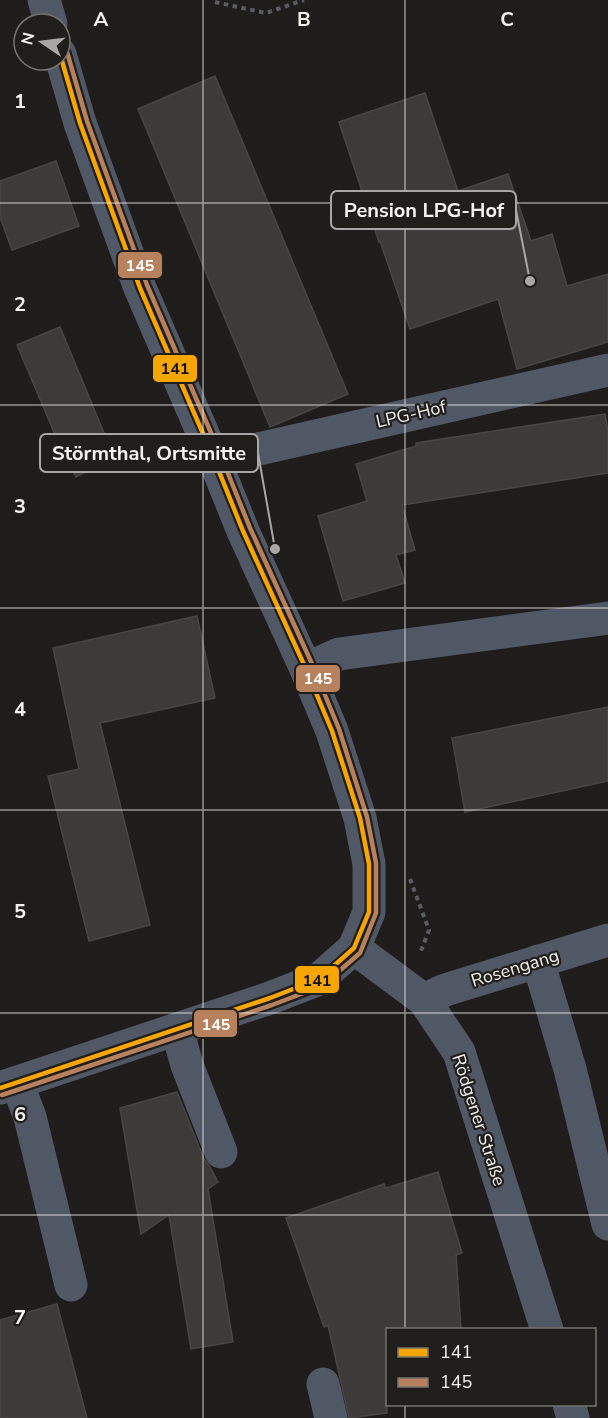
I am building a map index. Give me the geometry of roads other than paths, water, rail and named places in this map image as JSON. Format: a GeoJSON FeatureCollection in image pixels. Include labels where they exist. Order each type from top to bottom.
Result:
{"type":"FeatureCollection","features":[{"type":"Feature","properties":{"kind":"street"},"geometry":{"type":"LineString","coordinates":[[65,72],[80,123],[140,288],[243,531],[332,731],[360,818],[369,864],[369,912],[354,948],[319,980],[8,1086],[30,1117],[72,1285]]}},
{"type":"Feature","properties":{"kind":"street","name":"LPG-Hof"},"geometry":{"type":"LineString","coordinates":[[214,459],[608,370]]}},
{"type":"Feature","properties":{"kind":"street"},"geometry":{"type":"LineString","coordinates":[[306,669],[339,654],[608,618]]}},
{"type":"Feature","properties":{"kind":"street","name":"Rosengang"},"geometry":{"type":"LineString","coordinates":[[424,1000],[445,990],[608,940]]}},
{"type":"Feature","properties":{"kind":"street","name":"Rödgener Straße"},"geometry":{"type":"LineString","coordinates":[[354,948],[424,1000],[459,1052],[547,1328]]}},
{"type":"Feature","properties":{"kind":"street"},"geometry":{"type":"LineString","coordinates":[[538,961],[570,1070],[608,1224]]}},
{"type":"Feature","properties":{"kind":"street"},"geometry":{"type":"LineString","coordinates":[[177,1029],[187,1065],[221,1152]]}},
{"type":"Feature","properties":{"kind":"street"},"geometry":{"type":"LineString","coordinates":[[323,1384],[331,1418]]}},
{"type":"Feature","properties":{"kind":"place","name":"Pension LPG-Hof"},"geometry":{"type":"Point","coordinates":[530,281]}},
{"type":"Feature","properties":{"kind":"place","name":"Störmthal, Ortsmitte"},"geometry":{"type":"Point","coordinates":[275,549]}}]}
